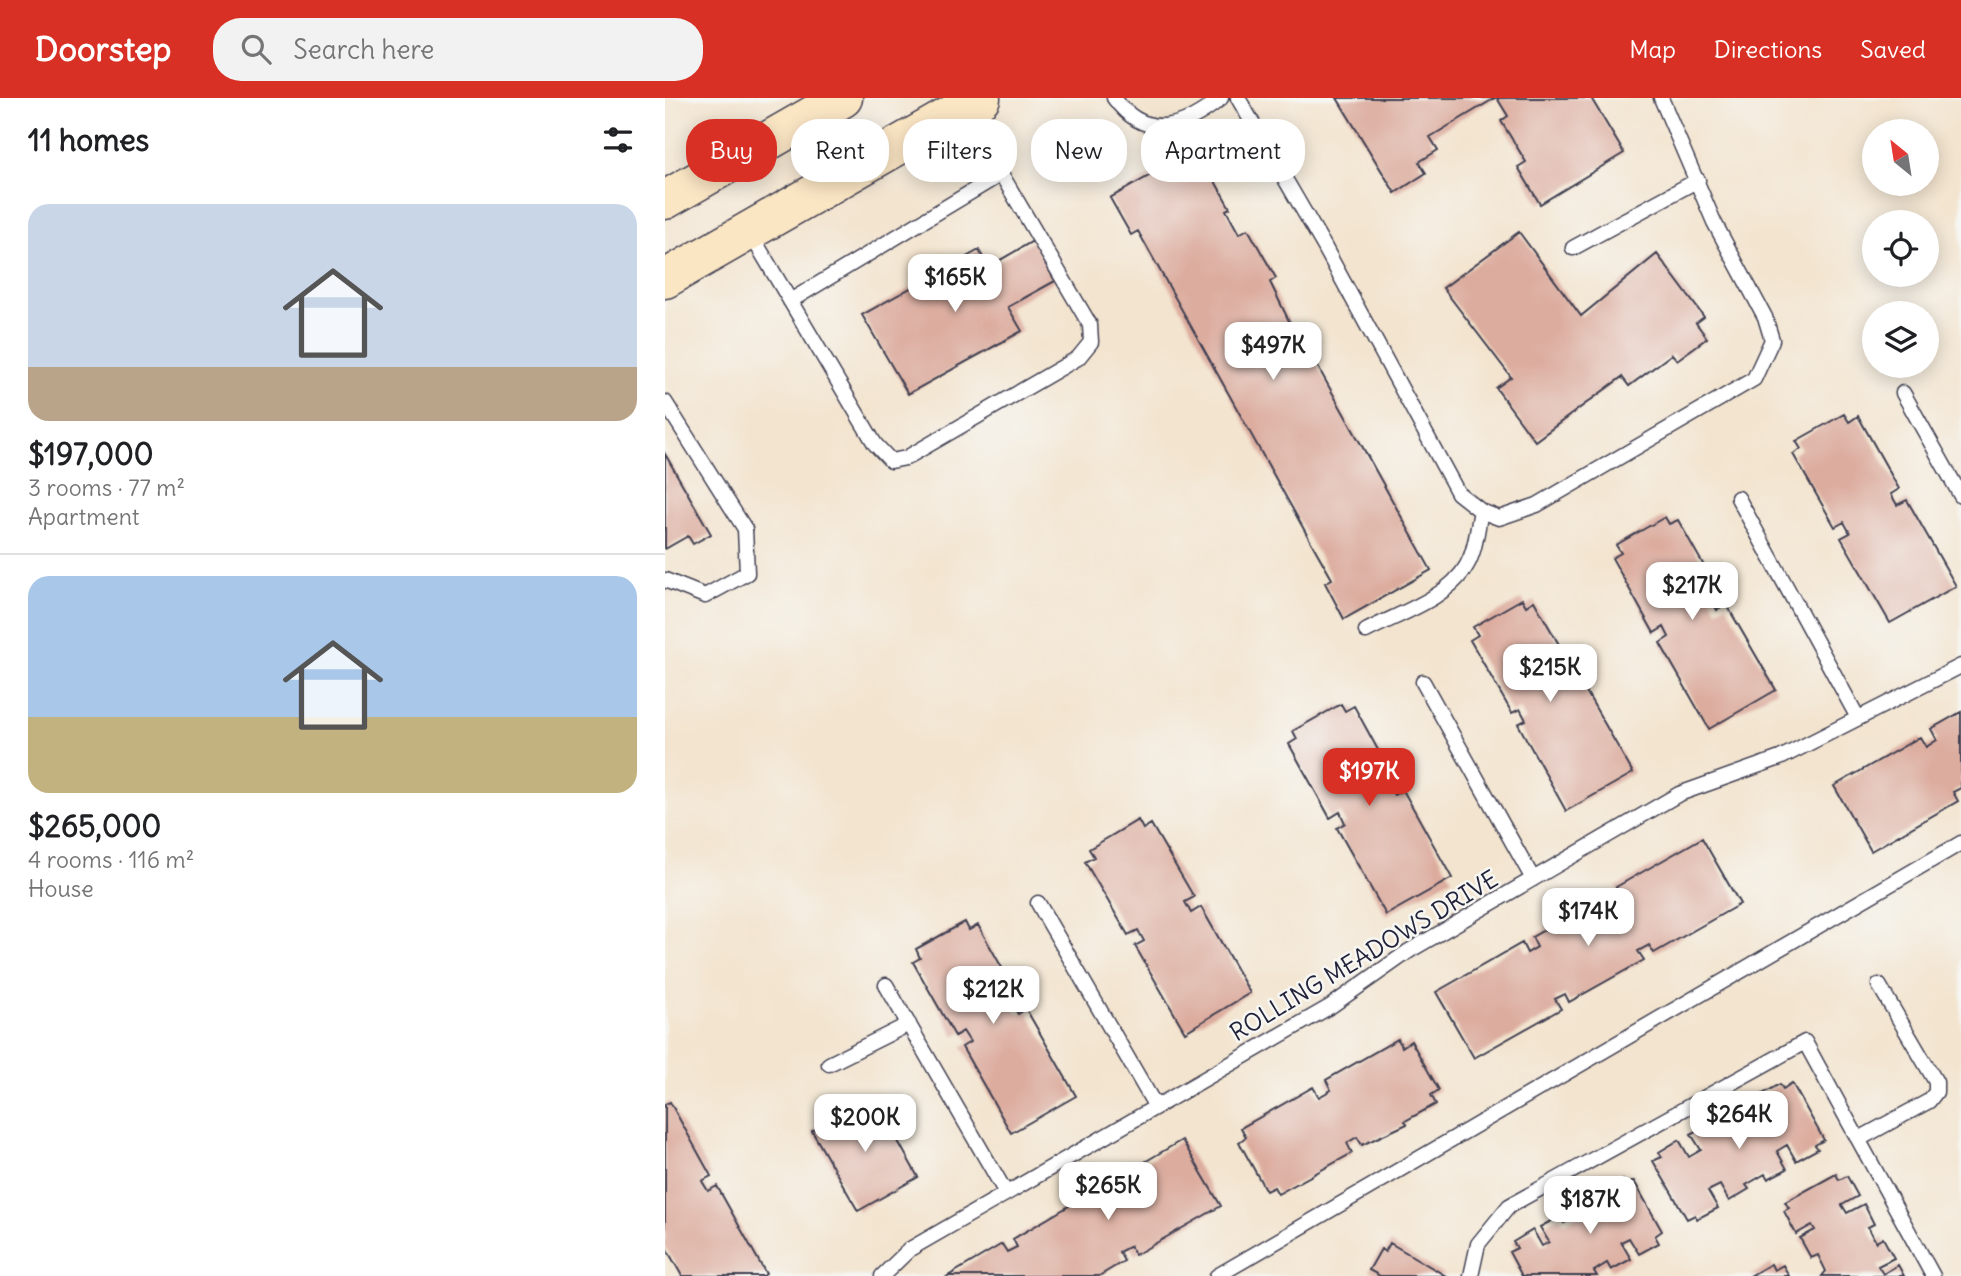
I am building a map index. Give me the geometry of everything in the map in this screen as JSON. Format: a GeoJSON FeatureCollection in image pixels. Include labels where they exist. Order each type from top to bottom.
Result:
{"type":"FeatureCollection","features":[{"type":"Feature","properties":{"kind":"main road"},"geometry":{"type":"LineString","coordinates":[[665,200],[843,98]]}},
{"type":"Feature","properties":{"kind":"main road"},"geometry":{"type":"LineString","coordinates":[[665,279],[972,103]]}},
{"type":"Feature","properties":{"kind":"lane"},"geometry":{"type":"LineString","coordinates":[[1114,98],[1122,110],[1145,123],[1170,128],[1202,114],[1221,98]]}},
{"type":"Feature","properties":{"kind":"lane"},"geometry":{"type":"LineString","coordinates":[[1238,98],[1324,247],[1458,493],[1481,512],[1499,519],[1537,505],[1754,379],[1772,340],[1765,317],[1714,222],[1661,98]]}},
{"type":"Feature","properties":{"kind":"lane"},"geometry":{"type":"LineString","coordinates":[[1573,248],[1698,180]]}},
{"type":"Feature","properties":{"kind":"lane"},"geometry":{"type":"LineString","coordinates":[[790,301],[988,182]]}},
{"type":"Feature","properties":{"kind":"lane"},"geometry":{"type":"LineString","coordinates":[[749,232],[875,444],[891,461],[906,458],[1078,358],[1091,342],[1090,325],[1006,182]]}},
{"type":"Feature","properties":{"kind":"lane"},"geometry":{"type":"LineString","coordinates":[[1903,393],[1961,496]]}},
{"type":"Feature","properties":{"kind":"lane"},"geometry":{"type":"LineString","coordinates":[[665,402],[745,529],[747,573],[705,596],[665,580]]}},
{"type":"Feature","properties":{"kind":"lane"},"geometry":{"type":"LineString","coordinates":[[1738,498],[1858,718]]}},
{"type":"Feature","properties":{"kind":"lane"},"geometry":{"type":"LineString","coordinates":[[1366,631],[1443,590],[1456,580],[1467,565],[1481,512]]}},
{"type":"Feature","properties":{"kind":"lane","name":"ROLLING MEADOWS DRIVE"},"geometry":{"type":"LineString","coordinates":[[882,1276],[910,1248],[1331,1006],[1409,951],[1679,794],[1780,758],[1961,666]]}},
{"type":"Feature","properties":{"kind":"lane"},"geometry":{"type":"LineString","coordinates":[[1423,682],[1533,879]]}},
{"type":"Feature","properties":{"kind":"lane"},"geometry":{"type":"LineString","coordinates":[[1217,1276],[1961,843]]}},
{"type":"Feature","properties":{"kind":"lane"},"geometry":{"type":"LineString","coordinates":[[1038,903],[1156,1107]]}},
{"type":"Feature","properties":{"kind":"lane"},"geometry":{"type":"LineString","coordinates":[[886,985],[1006,1193]]}},
{"type":"Feature","properties":{"kind":"lane"},"geometry":{"type":"LineString","coordinates":[[1859,1139],[1929,1101],[1936,1092],[1936,1082],[1878,985]]}},
{"type":"Feature","properties":{"kind":"lane"},"geometry":{"type":"LineString","coordinates":[[829,1065],[909,1024]]}},
{"type":"Feature","properties":{"kind":"lane"},"geometry":{"type":"LineString","coordinates":[[1471,1276],[1478,1244],[1509,1206],[1805,1042],[1933,1276]]}},
{"type":"Feature","properties":{"kind":"building"},"geometry":{"type":"Polygon","coordinates":[[[1337,98],[1495,98],[1430,137],[1438,150],[1419,162],[1426,173],[1395,193],[1337,98]]]}},
{"type":"Feature","properties":{"kind":"building"},"geometry":{"type":"Polygon","coordinates":[[[1497,98],[1591,98],[1624,153],[1540,204],[1518,167],[1526,162],[1501,121],[1508,116],[1497,98]]]}},
{"type":"Feature","properties":{"kind":"building"},"geometry":{"type":"Polygon","coordinates":[[[1141,181],[1215,182],[1230,208],[1226,210],[1239,234],[1248,229],[1276,278],[1270,282],[1289,321],[1306,350],[1308,349],[1431,570],[1344,619],[1325,583],[1332,579],[1138,231],[1131,235],[1110,198],[1141,181]]]}},
{"type":"Feature","properties":{"kind":"building"},"geometry":{"type":"Polygon","coordinates":[[[1519,232],[1581,316],[1657,254],[1704,317],[1696,323],[1707,338],[1677,360],[1672,354],[1629,386],[1622,377],[1535,441],[1496,388],[1511,377],[1443,288],[1519,232]]]}},
{"type":"Feature","properties":{"kind":"building"},"geometry":{"type":"Polygon","coordinates":[[[1033,241],[1055,281],[1008,307],[1022,331],[908,394],[862,315],[979,250],[988,267],[1033,241]]]}},
{"type":"Feature","properties":{"kind":"building"},"geometry":{"type":"Polygon","coordinates":[[[1844,414],[1849,422],[1858,416],[1899,489],[1891,494],[1897,505],[1907,500],[1956,586],[1890,623],[1841,538],[1850,533],[1844,522],[1835,527],[1793,454],[1801,449],[1796,441],[1844,414]]]}},
{"type":"Feature","properties":{"kind":"building"},"geometry":{"type":"Polygon","coordinates":[[[665,454],[711,534],[693,544],[688,536],[665,549],[665,454]]]}},
{"type":"Feature","properties":{"kind":"building"},"geometry":{"type":"Polygon","coordinates":[[[1665,517],[1669,524],[1678,520],[1720,594],[1711,599],[1717,610],[1726,604],[1776,690],[1709,729],[1660,643],[1669,637],[1664,627],[1654,633],[1612,558],[1621,553],[1616,545],[1665,517]]]}},
{"type":"Feature","properties":{"kind":"building"},"geometry":{"type":"Polygon","coordinates":[[[1522,599],[1526,606],[1534,601],[1577,676],[1570,680],[1575,690],[1583,686],[1633,773],[1566,811],[1518,724],[1526,720],[1520,709],[1512,713],[1470,640],[1478,635],[1473,627],[1522,599]]]}},
{"type":"Feature","properties":{"kind":"building"},"geometry":{"type":"Polygon","coordinates":[[[1341,704],[1345,711],[1354,706],[1395,781],[1388,785],[1394,795],[1403,790],[1452,878],[1386,915],[1337,828],[1345,823],[1340,812],[1330,818],[1289,744],[1297,739],[1293,731],[1341,704]]]}},
{"type":"Feature","properties":{"kind":"building"},"geometry":{"type":"Polygon","coordinates":[[[1961,712],[1961,788],[1953,792],[1958,801],[1871,851],[1834,786],[1920,737],[1926,747],[1937,740],[1931,729],[1961,712]]]}},
{"type":"Feature","properties":{"kind":"building"},"geometry":{"type":"Polygon","coordinates":[[[1138,820],[1143,829],[1151,824],[1194,897],[1185,902],[1191,913],[1201,907],[1250,993],[1185,1032],[1135,946],[1144,941],[1138,930],[1128,935],[1085,862],[1094,857],[1089,849],[1138,820]]]}},
{"type":"Feature","properties":{"kind":"building"},"geometry":{"type":"Polygon","coordinates":[[[1702,838],[1740,904],[1654,953],[1649,945],[1638,951],[1644,960],[1569,1002],[1565,994],[1555,999],[1561,1009],[1474,1058],[1436,992],[1522,943],[1527,953],[1537,947],[1532,937],[1606,895],[1611,904],[1622,897],[1616,887],[1702,838]]]}},
{"type":"Feature","properties":{"kind":"building"},"geometry":{"type":"Polygon","coordinates":[[[965,922],[969,930],[978,925],[1019,998],[1011,1003],[1018,1014],[1026,1009],[1076,1096],[1011,1133],[962,1047],[970,1042],[963,1031],[955,1036],[913,962],[920,958],[916,949],[965,922]]]}},
{"type":"Feature","properties":{"kind":"building"},"geometry":{"type":"Polygon","coordinates":[[[1398,1039],[1402,1047],[1411,1041],[1439,1090],[1431,1095],[1436,1104],[1405,1121],[1407,1124],[1362,1145],[1357,1137],[1347,1143],[1352,1153],[1278,1194],[1274,1187],[1266,1191],[1239,1142],[1246,1137],[1241,1128],[1313,1087],[1319,1097],[1331,1090],[1326,1080],[1398,1039]]]}},
{"type":"Feature","properties":{"kind":"building"},"geometry":{"type":"Polygon","coordinates":[[[1792,1083],[1824,1140],[1815,1145],[1818,1149],[1796,1161],[1787,1145],[1777,1151],[1787,1169],[1768,1179],[1765,1174],[1746,1185],[1749,1189],[1729,1201],[1720,1185],[1708,1191],[1718,1208],[1697,1219],[1695,1215],[1687,1219],[1653,1161],[1662,1157],[1659,1152],[1679,1140],[1689,1157],[1701,1150],[1691,1134],[1712,1123],[1715,1127],[1730,1118],[1727,1113],[1749,1101],[1758,1118],[1769,1112],[1759,1096],[1780,1084],[1783,1089],[1792,1083]]]}},
{"type":"Feature","properties":{"kind":"building"},"geometry":{"type":"Polygon","coordinates":[[[873,1096],[918,1177],[858,1211],[812,1131],[873,1096]]]}},
{"type":"Feature","properties":{"kind":"building"},"geometry":{"type":"Polygon","coordinates":[[[670,1102],[711,1176],[702,1181],[708,1191],[717,1186],[766,1274],[763,1276],[682,1276],[665,1246],[665,1104],[670,1102]]]}},
{"type":"Feature","properties":{"kind":"building"},"geometry":{"type":"Polygon","coordinates":[[[1182,1140],[1221,1206],[1135,1255],[1130,1246],[1119,1252],[1124,1261],[1099,1276],[948,1276],[1002,1244],[1007,1252],[1017,1247],[1013,1239],[1086,1196],[1091,1204],[1102,1198],[1097,1190],[1182,1140]]]}},
{"type":"Feature","properties":{"kind":"building"},"geometry":{"type":"Polygon","coordinates":[[[1836,1174],[1839,1180],[1847,1176],[1858,1196],[1842,1205],[1847,1213],[1864,1204],[1874,1224],[1868,1227],[1876,1242],[1883,1238],[1894,1258],[1878,1266],[1883,1274],[1898,1265],[1904,1276],[1822,1276],[1826,1271],[1818,1255],[1811,1258],[1800,1238],[1815,1230],[1812,1225],[1796,1234],[1784,1211],[1789,1208],[1785,1202],[1836,1174]]]}},
{"type":"Feature","properties":{"kind":"building"},"geometry":{"type":"Polygon","coordinates":[[[1623,1180],[1626,1185],[1634,1181],[1662,1231],[1655,1236],[1659,1243],[1639,1254],[1629,1238],[1621,1242],[1631,1259],[1611,1270],[1607,1263],[1594,1271],[1597,1276],[1522,1276],[1509,1252],[1517,1248],[1513,1242],[1533,1230],[1542,1246],[1549,1242],[1540,1227],[1560,1216],[1564,1223],[1580,1213],[1575,1205],[1595,1194],[1605,1211],[1611,1207],[1602,1192],[1623,1180]]]}},
{"type":"Feature","properties":{"kind":"building"},"geometry":{"type":"Polygon","coordinates":[[[1390,1243],[1446,1276],[1380,1276],[1369,1270],[1381,1249],[1385,1252],[1390,1243]]]}},
{"type":"Feature","properties":{"kind":"building"},"geometry":{"type":"Polygon","coordinates":[[[1771,1264],[1774,1270],[1783,1265],[1789,1276],[1750,1276],[1771,1264]]]}}]}
